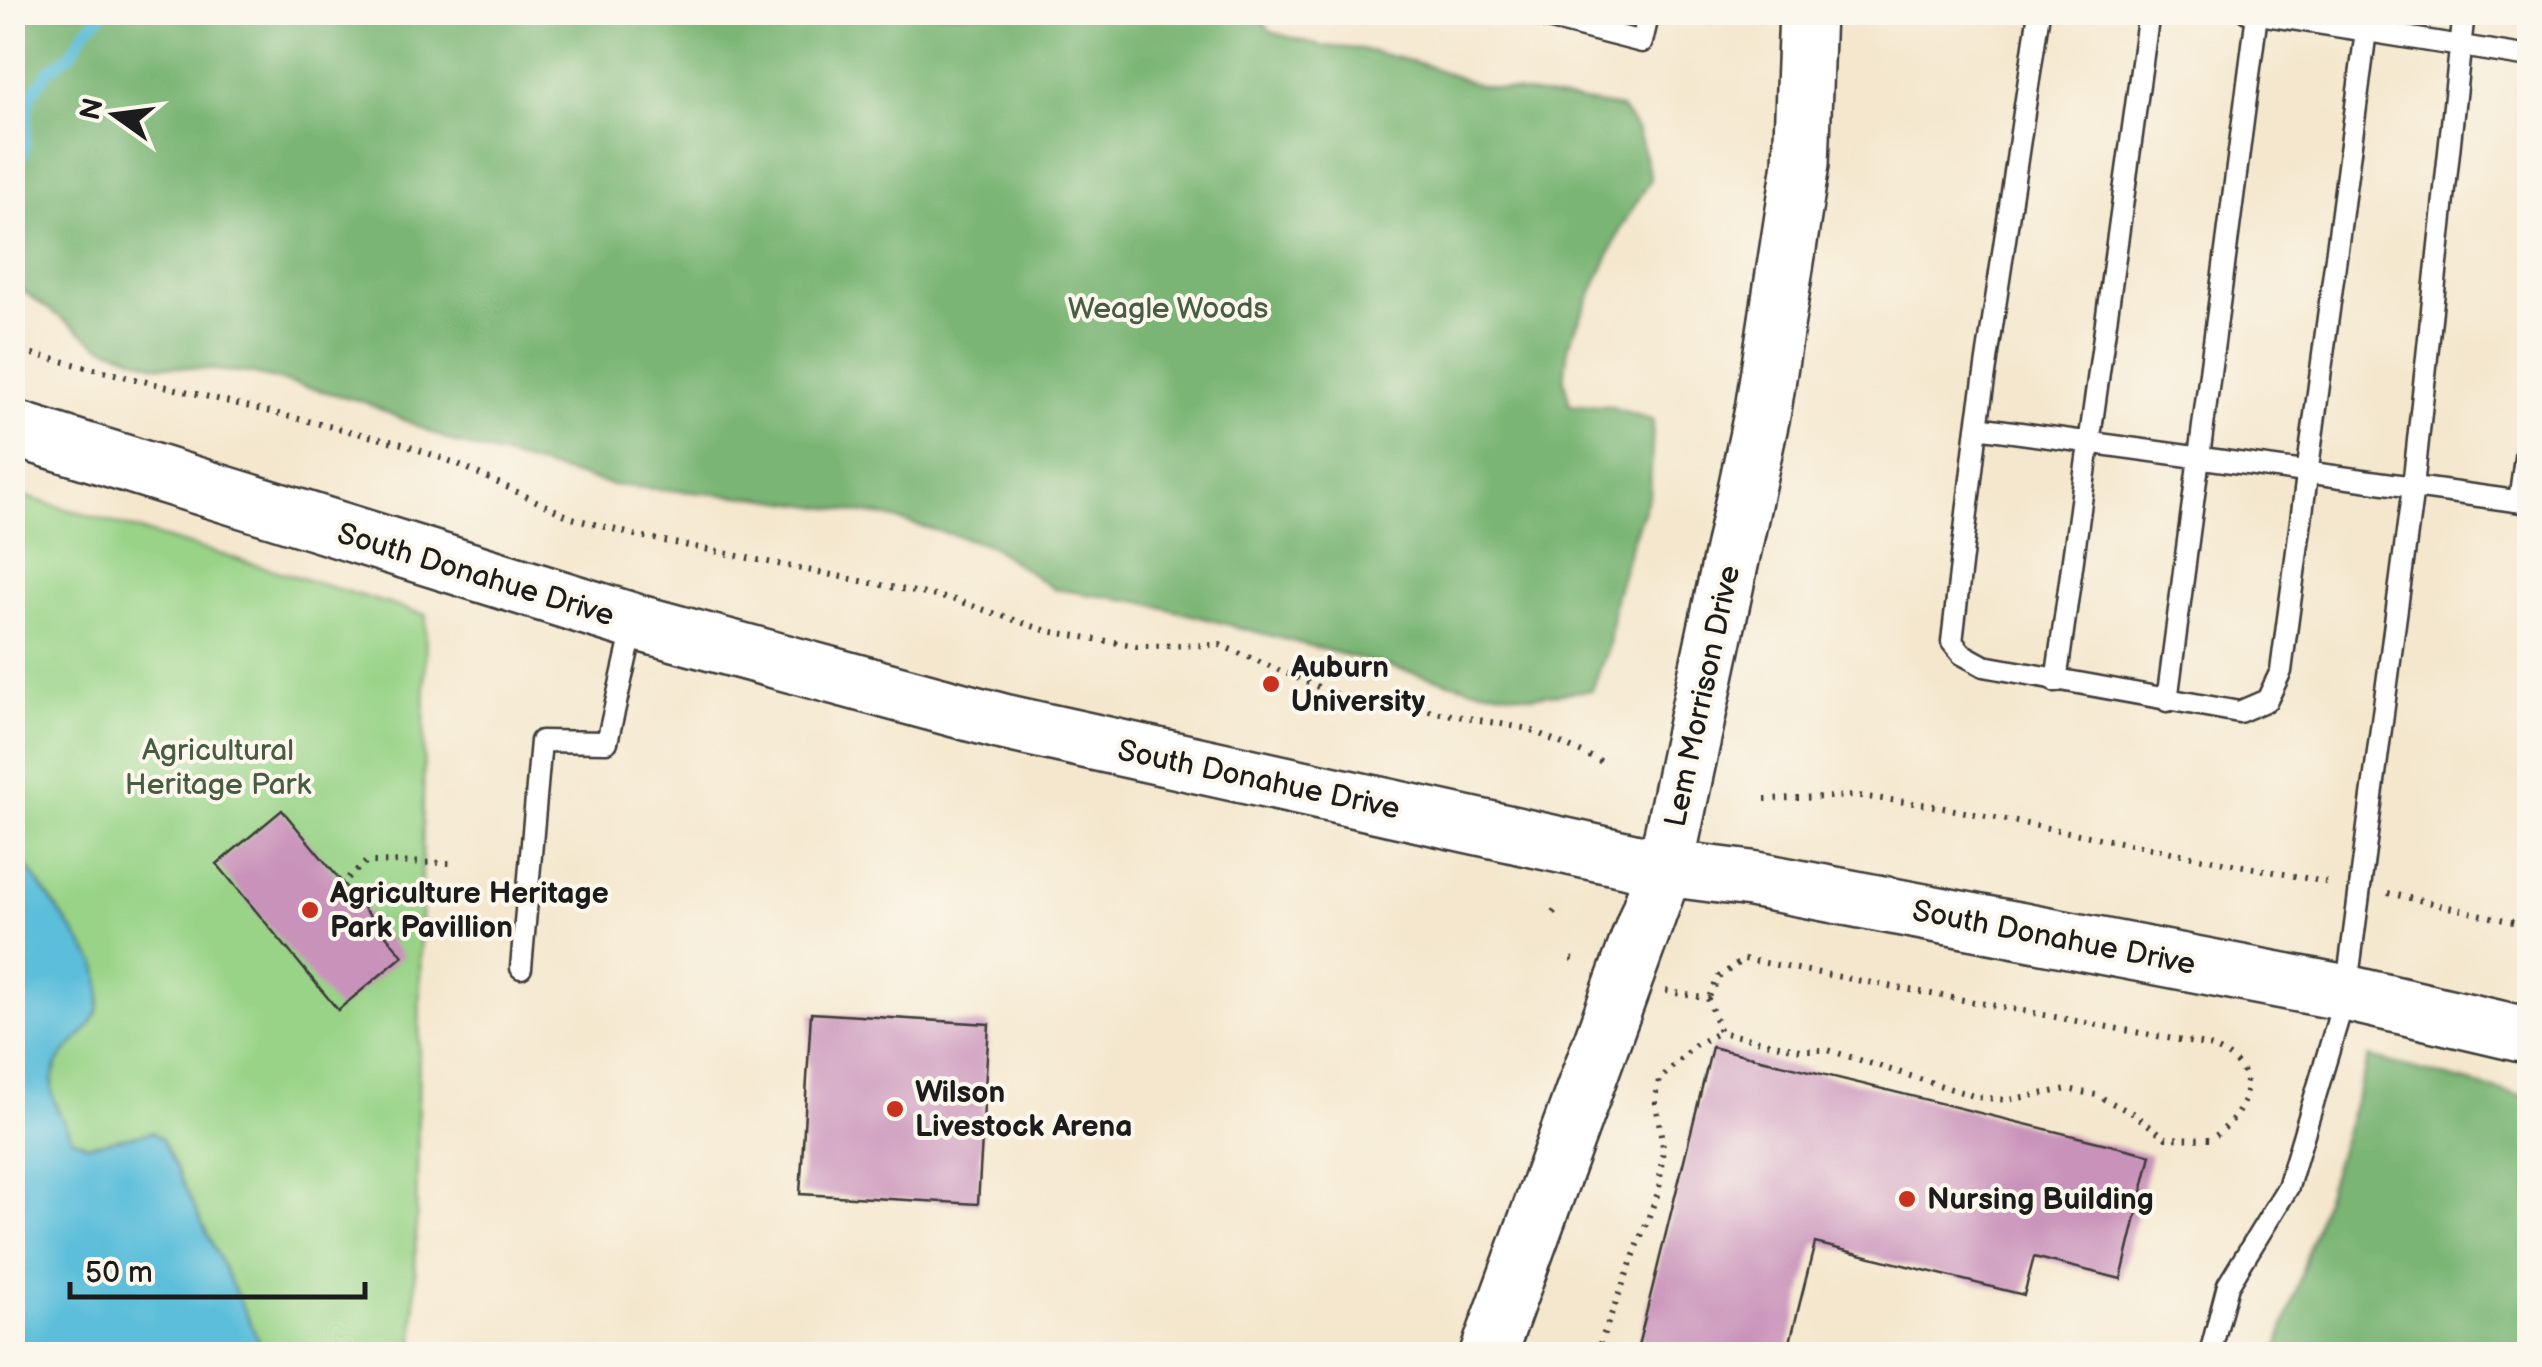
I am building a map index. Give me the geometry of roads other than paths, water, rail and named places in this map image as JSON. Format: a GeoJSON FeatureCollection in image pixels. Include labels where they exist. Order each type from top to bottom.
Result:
{"type":"FeatureCollection","features":[{"type":"Feature","properties":{"kind":"street","name":"Lem Morrison Drive"},"geometry":{"type":"LineString","coordinates":[[1488,1354],[1665,868],[1763,410],[1801,164],[1807,12]]}},
{"type":"Feature","properties":{"kind":"street","name":"South Donahue Drive"},"geometry":{"type":"LineString","coordinates":[[12,428],[635,622],[1003,722],[1665,868],[1751,879],[2346,993],[2530,1036]]}},
{"type":"Feature","properties":{"kind":"lane"},"geometry":{"type":"LineString","coordinates":[[1524,12],[1642,42],[1649,12]]}},
{"type":"Feature","properties":{"kind":"lane"},"geometry":{"type":"LineString","coordinates":[[2039,12],[1977,427],[1952,642],[1962,654],[1984,666],[2056,682],[2240,712],[2267,700],[2281,671],[2366,31]]}},
{"type":"Feature","properties":{"kind":"lane"},"geometry":{"type":"LineString","coordinates":[[2056,682],[2149,12]]}},
{"type":"Feature","properties":{"kind":"lane"},"geometry":{"type":"LineString","coordinates":[[2210,1354],[2228,1285],[2288,1187],[2346,993],[2364,888],[2414,487],[2464,12]]}},
{"type":"Feature","properties":{"kind":"lane"},"geometry":{"type":"LineString","coordinates":[[2167,701],[2252,13],[2530,57]]}},
{"type":"Feature","properties":{"kind":"lane"},"geometry":{"type":"LineString","coordinates":[[1977,427],[2524,502],[2530,422]]}},
{"type":"Feature","properties":{"kind":"lane"},"geometry":{"type":"LineString","coordinates":[[521,968],[541,741],[607,742],[635,622]]}},
{"type":"Feature","properties":{"kind":"water"},"geometry":{"type":"Polygon","coordinates":[[[12,845],[96,963],[98,1008],[92,1023],[62,1056],[55,1070],[52,1087],[56,1107],[72,1138],[88,1145],[152,1132],[162,1139],[265,1354],[13,1354],[12,845]]]}},
{"type":"Feature","properties":{"kind":"waterway"},"geometry":{"type":"LineString","coordinates":[[12,181],[24,152],[29,99],[48,71],[72,53],[85,30],[106,12]]}},
{"type":"Feature","properties":{"kind":"place","name":"Auburn University"},"geometry":{"type":"Point","coordinates":[1271,684]}},
{"type":"Feature","properties":{"kind":"place","name":"Agriculture Heritage Park Pavillion"},"geometry":{"type":"Point","coordinates":[310,910]}},
{"type":"Feature","properties":{"kind":"place","name":"Wilson Livestock Arena"},"geometry":{"type":"Point","coordinates":[895,1109]}},
{"type":"Feature","properties":{"kind":"place","name":"Nursing Building"},"geometry":{"type":"Point","coordinates":[1907,1199]}},
{"type":"Feature","properties":{"kind":"park label","name":"Weagle Woods"},"geometry":{"type":"Point","coordinates":[1168,308]}},
{"type":"Feature","properties":{"kind":"park label","name":"Agricultural Heritage Park"},"geometry":{"type":"Point","coordinates":[218,767]}}]}
